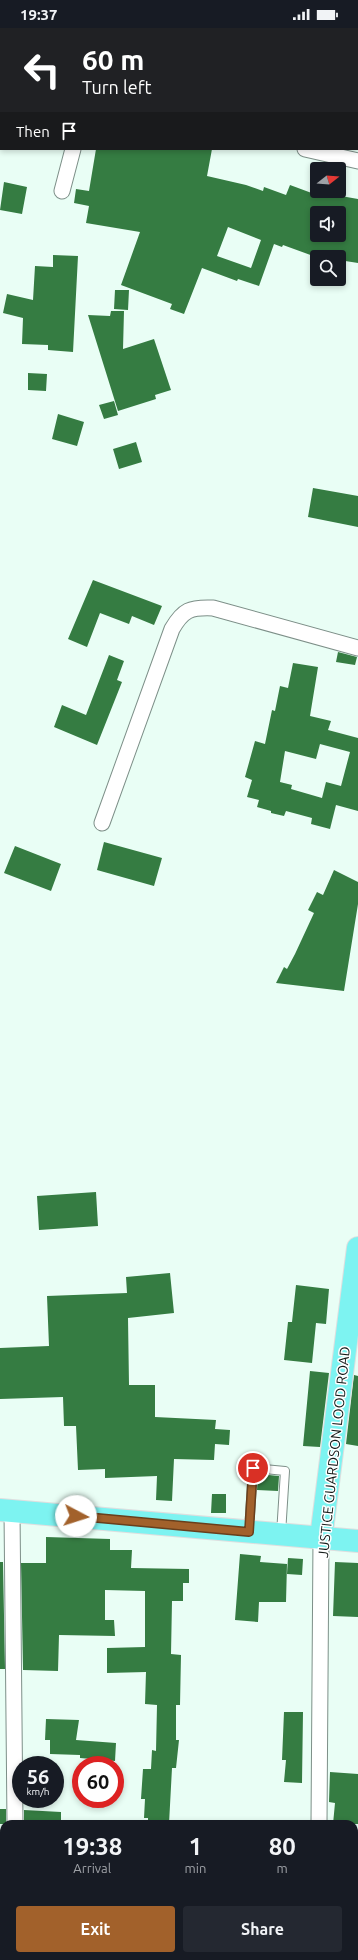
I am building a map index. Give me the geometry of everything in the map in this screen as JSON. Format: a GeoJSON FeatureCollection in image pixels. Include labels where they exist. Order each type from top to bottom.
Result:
{"type":"FeatureCollection","features":[{"type":"Feature","properties":{"kind":"main road","name":"JUSTICE GUARDSON LOOD ROAD"},"geometry":{"type":"LineString","coordinates":[[321,1538],[358,1248]]}},
{"type":"Feature","properties":{"kind":"main road"},"geometry":{"type":"LineString","coordinates":[[6,1510],[358,1541]]}},
{"type":"Feature","properties":{"kind":"street"},"geometry":{"type":"LineString","coordinates":[[62,191],[73,150]]}},
{"type":"Feature","properties":{"kind":"street"},"geometry":{"type":"LineString","coordinates":[[309,150],[337,158],[358,161]]}},
{"type":"Feature","properties":{"kind":"street"},"geometry":{"type":"LineString","coordinates":[[102,823],[172,630],[177,621],[186,612],[196,607],[213,608],[358,648]]}},
{"type":"Feature","properties":{"kind":"street"},"geometry":{"type":"LineString","coordinates":[[6,1510],[15,1820]]}},
{"type":"Feature","properties":{"kind":"street","name":"JUSTICE GUARDSON LOOD ROAD"},"geometry":{"type":"LineString","coordinates":[[319,1820],[321,1538]]}},
{"type":"Feature","properties":{"kind":"lane"},"geometry":{"type":"LineString","coordinates":[[249,1532],[253,1468],[285,1471],[281,1535]]}},
{"type":"Feature","properties":{"kind":"building"},"geometry":{"type":"Polygon","coordinates":[[[96,150],[212,150],[207,176],[246,185],[263,191],[264,187],[286,195],[290,185],[310,192],[310,198],[346,197],[358,199],[358,263],[346,261],[346,250],[310,250],[310,255],[283,245],[282,247],[274,244],[259,286],[238,279],[237,281],[202,268],[184,314],[170,309],[172,304],[121,285],[140,232],[86,223],[89,206],[74,203],[76,189],[89,191],[96,150]],[[228,227],[217,256],[251,268],[261,240],[228,227]]]}},
{"type":"Feature","properties":{"kind":"building"},"geometry":{"type":"Polygon","coordinates":[[[4,182],[27,187],[22,214],[0,210],[4,182]]]}},
{"type":"Feature","properties":{"kind":"building"},"geometry":{"type":"Polygon","coordinates":[[[53,255],[78,256],[73,352],[48,350],[48,345],[22,344],[23,318],[3,313],[7,294],[33,300],[35,266],[53,267],[53,255]]]}},
{"type":"Feature","properties":{"kind":"building"},"geometry":{"type":"Polygon","coordinates":[[[115,290],[129,290],[128,310],[114,309],[115,290]]]}},
{"type":"Feature","properties":{"kind":"building"},"geometry":{"type":"Polygon","coordinates":[[[111,311],[124,311],[123,349],[154,339],[171,390],[155,395],[156,399],[118,411],[88,315],[110,316],[111,311]]]}},
{"type":"Feature","properties":{"kind":"building"},"geometry":{"type":"Polygon","coordinates":[[[28,373],[47,374],[46,391],[28,390],[28,373]]]}},
{"type":"Feature","properties":{"kind":"building"},"geometry":{"type":"Polygon","coordinates":[[[114,401],[118,415],[104,419],[99,405],[114,401]]]}},
{"type":"Feature","properties":{"kind":"building"},"geometry":{"type":"Polygon","coordinates":[[[58,414],[84,422],[77,446],[52,439],[58,414]]]}},
{"type":"Feature","properties":{"kind":"building"},"geometry":{"type":"Polygon","coordinates":[[[136,442],[142,462],[119,469],[113,449],[136,442]]]}},
{"type":"Feature","properties":{"kind":"building"},"geometry":{"type":"Polygon","coordinates":[[[313,488],[358,496],[358,527],[308,517],[313,488]]]}},
{"type":"Feature","properties":{"kind":"building"},"geometry":{"type":"Polygon","coordinates":[[[93,580],[162,606],[154,625],[132,616],[129,624],[100,613],[87,647],[68,639],[93,580]]]}},
{"type":"Feature","properties":{"kind":"building"},"geometry":{"type":"Polygon","coordinates":[[[338,652],[357,657],[355,665],[336,662],[338,652]]]}},
{"type":"Feature","properties":{"kind":"building"},"geometry":{"type":"Polygon","coordinates":[[[109,655],[124,661],[117,680],[122,682],[97,745],[54,727],[62,705],[86,715],[109,655]]]}},
{"type":"Feature","properties":{"kind":"building"},"geometry":{"type":"Polygon","coordinates":[[[293,663],[318,667],[310,716],[331,721],[328,730],[358,738],[358,811],[336,805],[330,829],[311,824],[312,818],[286,811],[284,816],[271,813],[271,811],[257,807],[259,800],[247,797],[252,780],[245,777],[255,741],[265,744],[272,710],[275,711],[280,686],[288,688],[293,663]],[[320,744],[316,759],[285,751],[280,782],[292,785],[291,789],[322,798],[326,782],[341,786],[350,752],[320,744]]]}},
{"type":"Feature","properties":{"kind":"building"},"geometry":{"type":"Polygon","coordinates":[[[104,842],[162,858],[154,886],[97,870],[104,842]]]}},
{"type":"Feature","properties":{"kind":"building"},"geometry":{"type":"Polygon","coordinates":[[[15,846],[61,864],[51,891],[4,873],[15,846]]]}},
{"type":"Feature","properties":{"kind":"building"},"geometry":{"type":"Polygon","coordinates":[[[334,870],[358,882],[358,904],[344,991],[276,983],[284,967],[287,969],[314,913],[308,910],[317,892],[323,895],[334,870]]]}},
{"type":"Feature","properties":{"kind":"building"},"geometry":{"type":"Polygon","coordinates":[[[96,1192],[98,1226],[39,1230],[37,1196],[96,1192]]]}},
{"type":"Feature","properties":{"kind":"building"},"geometry":{"type":"Polygon","coordinates":[[[170,1273],[174,1313],[128,1318],[129,1385],[155,1385],[155,1417],[216,1420],[215,1429],[230,1430],[229,1445],[215,1444],[214,1460],[174,1459],[172,1501],[156,1500],[157,1476],[105,1478],[105,1469],[78,1470],[76,1426],[64,1426],[63,1397],[0,1399],[0,1348],[49,1346],[47,1296],[127,1293],[126,1277],[170,1273]]]}},
{"type":"Feature","properties":{"kind":"building"},"geometry":{"type":"Polygon","coordinates":[[[296,1285],[329,1289],[326,1324],[316,1323],[312,1363],[284,1360],[288,1322],[292,1322],[296,1285]]]}},
{"type":"Feature","properties":{"kind":"building"},"geometry":{"type":"Polygon","coordinates":[[[310,1371],[329,1373],[320,1447],[303,1446],[310,1371]]]}},
{"type":"Feature","properties":{"kind":"building"},"geometry":{"type":"Polygon","coordinates":[[[354,1375],[358,1376],[358,1446],[346,1444],[354,1375]]]}},
{"type":"Feature","properties":{"kind":"building"},"geometry":{"type":"Polygon","coordinates":[[[258,1474],[279,1476],[278,1491],[257,1490],[258,1474]]]}},
{"type":"Feature","properties":{"kind":"building"},"geometry":{"type":"Polygon","coordinates":[[[212,1494],[226,1494],[226,1513],[211,1513],[212,1494]]]}},
{"type":"Feature","properties":{"kind":"building"},"geometry":{"type":"Polygon","coordinates":[[[46,1537],[110,1539],[110,1550],[132,1550],[131,1568],[189,1569],[189,1583],[183,1583],[183,1601],[172,1601],[171,1654],[181,1655],[180,1705],[176,1705],[176,1740],[179,1740],[176,1768],[172,1768],[169,1820],[148,1820],[148,1818],[144,1818],[145,1799],[141,1799],[143,1769],[151,1769],[152,1750],[156,1751],[157,1705],[145,1704],[146,1672],[107,1673],[107,1648],[145,1647],[145,1591],[105,1590],[105,1620],[114,1620],[115,1636],[59,1635],[58,1671],[23,1670],[21,1563],[46,1563],[46,1537]]]}},
{"type":"Feature","properties":{"kind":"building"},"geometry":{"type":"Polygon","coordinates":[[[240,1554],[261,1556],[260,1562],[287,1564],[286,1602],[259,1602],[258,1622],[235,1620],[240,1554]]]}},
{"type":"Feature","properties":{"kind":"building"},"geometry":{"type":"Polygon","coordinates":[[[288,1558],[303,1559],[302,1575],[287,1574],[288,1558]]]}},
{"type":"Feature","properties":{"kind":"building"},"geometry":{"type":"Polygon","coordinates":[[[0,1562],[3,1562],[5,1669],[0,1669],[0,1562]]]}},
{"type":"Feature","properties":{"kind":"building"},"geometry":{"type":"Polygon","coordinates":[[[335,1562],[358,1563],[358,1617],[333,1616],[335,1562]]]}},
{"type":"Feature","properties":{"kind":"building"},"geometry":{"type":"Polygon","coordinates":[[[284,1712],[303,1712],[302,1783],[284,1782],[286,1760],[282,1760],[284,1712]]]}},
{"type":"Feature","properties":{"kind":"building"},"geometry":{"type":"Polygon","coordinates":[[[46,1719],[79,1720],[76,1740],[116,1743],[115,1756],[50,1754],[50,1740],[45,1740],[46,1719]]]}},
{"type":"Feature","properties":{"kind":"building"},"geometry":{"type":"Polygon","coordinates":[[[330,1772],[358,1774],[358,1820],[333,1820],[335,1803],[329,1802],[330,1772]]]}},
{"type":"Feature","properties":{"kind":"building"},"geometry":{"type":"Polygon","coordinates":[[[0,1809],[6,1809],[6,1820],[0,1820],[0,1809]]]}},
{"type":"Feature","properties":{"kind":"building"},"geometry":{"type":"Polygon","coordinates":[[[24,1810],[61,1812],[61,1820],[24,1820],[24,1810]]]}},
{"type":"Feature","properties":{"kind":"route"},"geometry":{"type":"LineString","coordinates":[[76,1516],[249,1532],[253,1468]]}}]}
